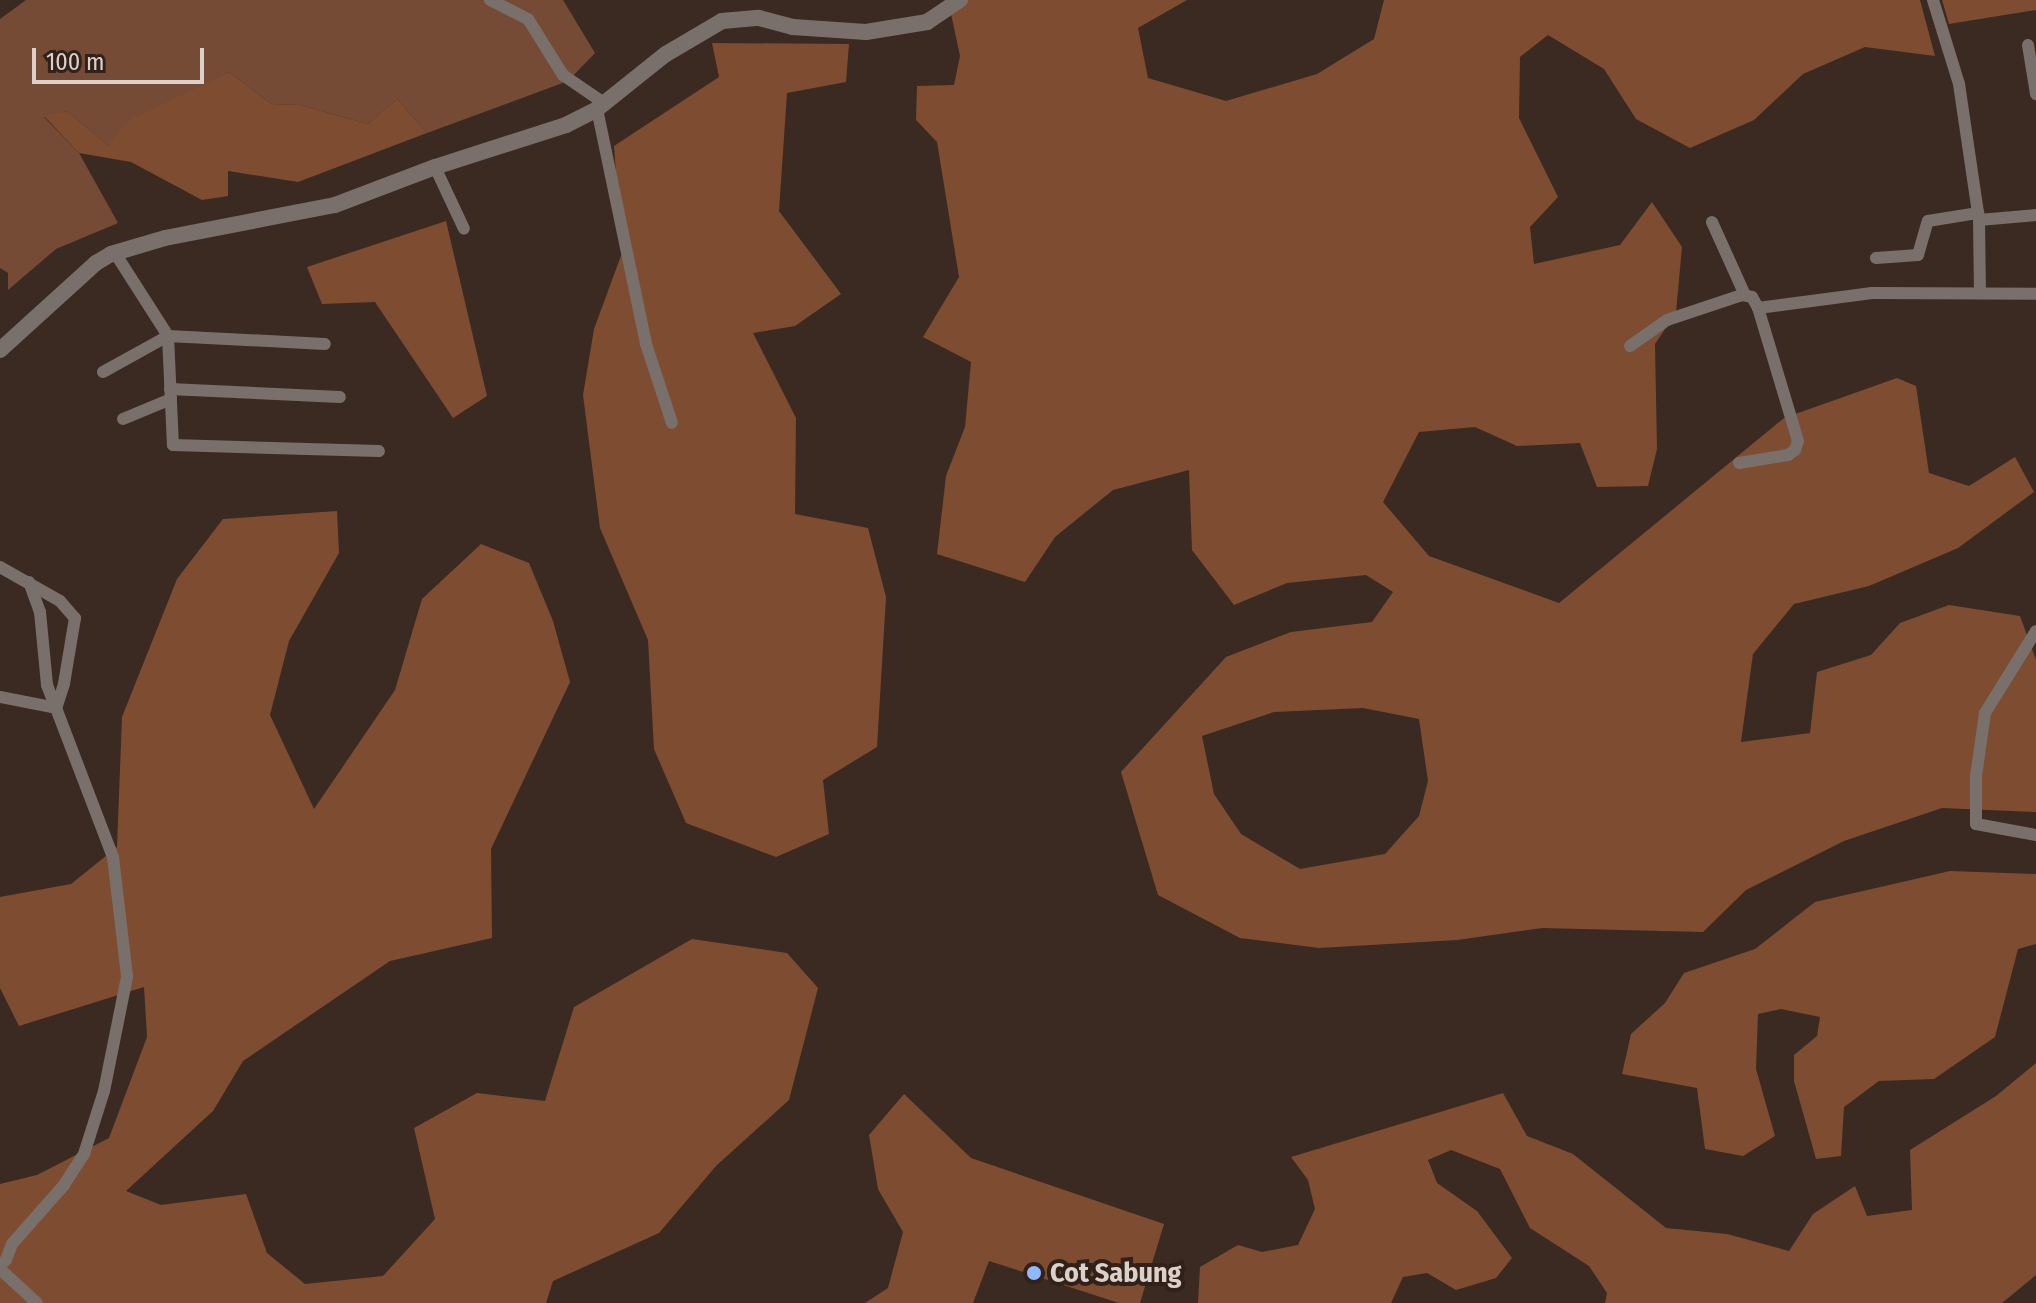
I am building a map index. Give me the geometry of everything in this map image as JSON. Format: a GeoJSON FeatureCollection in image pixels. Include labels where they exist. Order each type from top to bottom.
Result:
{"type":"FeatureCollection","features":[{"type":"Feature","properties":{"kind":"street"},"geometry":{"type":"LineString","coordinates":[[490,0],[528,19],[563,75],[601,106],[646,344],[672,423]]}},
{"type":"Feature","properties":{"kind":"street"},"geometry":{"type":"LineString","coordinates":[[0,350],[96,263],[115,253],[165,238],[303,214],[566,125],[601,106],[666,54],[722,21],[759,18],[793,27],[866,32],[927,22],[960,0]]}},
{"type":"Feature","properties":{"kind":"street"},"geometry":{"type":"LineString","coordinates":[[1933,0],[1959,84],[1978,217],[1980,293]]}},
{"type":"Feature","properties":{"kind":"street"},"geometry":{"type":"LineString","coordinates":[[2028,45],[2036,94]]}},
{"type":"Feature","properties":{"kind":"street"},"geometry":{"type":"LineString","coordinates":[[435,167],[464,229]]}},
{"type":"Feature","properties":{"kind":"street"},"geometry":{"type":"LineString","coordinates":[[1876,258],[1918,255],[1928,221],[2036,215]]}},
{"type":"Feature","properties":{"kind":"street"},"geometry":{"type":"LineString","coordinates":[[1712,222],[1745,295]]}},
{"type":"Feature","properties":{"kind":"street"},"geometry":{"type":"LineString","coordinates":[[115,253],[168,336],[173,445],[379,451]]}},
{"type":"Feature","properties":{"kind":"street"},"geometry":{"type":"LineString","coordinates":[[1758,308],[1860,294],[2036,294]]}},
{"type":"Feature","properties":{"kind":"street"},"geometry":{"type":"LineString","coordinates":[[1630,346],[1675,317],[1745,295],[1752,297],[1798,441],[1795,450],[1788,455],[1739,463]]}},
{"type":"Feature","properties":{"kind":"street"},"geometry":{"type":"LineString","coordinates":[[103,372],[168,336],[325,344]]}},
{"type":"Feature","properties":{"kind":"street"},"geometry":{"type":"LineString","coordinates":[[123,419],[170,394],[340,397]]}},
{"type":"Feature","properties":{"kind":"street"},"geometry":{"type":"LineString","coordinates":[[0,567],[60,601],[75,618],[75,635],[56,708]]}},
{"type":"Feature","properties":{"kind":"street"},"geometry":{"type":"LineString","coordinates":[[29,582],[40,612],[47,685],[113,857],[126,947],[126,989],[104,1091],[84,1154],[64,1185],[12,1244],[0,1267],[37,1303]]}},
{"type":"Feature","properties":{"kind":"street"},"geometry":{"type":"LineString","coordinates":[[2036,631],[1985,713],[1976,776],[1976,824],[2036,835]]}},
{"type":"Feature","properties":{"kind":"street"},"geometry":{"type":"LineString","coordinates":[[0,697],[56,708]]}},
{"type":"Feature","properties":{"kind":"shaded area"},"geometry":{"type":"Polygon","coordinates":[[[26,0],[563,0],[595,53],[568,81],[427,133],[397,99],[368,124],[300,105],[271,104],[229,72],[184,96],[109,146],[67,111],[44,117],[79,153],[118,223],[56,249],[8,290],[8,273],[0,268],[0,19],[26,0]]]}},
{"type":"Feature","properties":{"kind":"shaded area"},"geometry":{"type":"Polygon","coordinates":[[[958,0],[1187,0],[1138,28],[1148,78],[1226,101],[1317,74],[1374,39],[1384,0],[1920,0],[1935,56],[1865,47],[1803,74],[1754,120],[1690,148],[1636,119],[1604,69],[1548,35],[1520,57],[1519,118],[1558,197],[1530,227],[1534,264],[1620,245],[1652,202],[1682,247],[1676,313],[1655,344],[1657,449],[1648,486],[1597,487],[1580,443],[1517,446],[1475,427],[1419,432],[1383,502],[1429,556],[1559,603],[1784,418],[1897,378],[1916,386],[1929,473],[1969,486],[2015,457],[2034,492],[1958,548],[1869,586],[1794,604],[1753,654],[1741,742],[1810,733],[1817,672],[1871,655],[1900,623],[1949,605],[2020,616],[2036,660],[2036,812],[1942,808],[1844,841],[1746,890],[1703,932],[1542,928],[1457,940],[1319,948],[1240,938],[1158,895],[1121,772],[1226,657],[1291,632],[1372,622],[1393,592],[1366,575],[1287,583],[1234,605],[1192,550],[1189,470],[1113,490],[1055,537],[1025,582],[937,554],[946,476],[965,427],[971,362],[923,337],[959,277],[937,142],[916,120],[917,86],[954,85],[960,56],[950,9],[958,0]],[[1363,708],[1274,712],[1202,736],[1214,794],[1241,834],[1300,869],[1385,854],[1419,816],[1428,781],[1419,719],[1363,708]]]}},
{"type":"Feature","properties":{"kind":"shaded area"},"geometry":{"type":"Polygon","coordinates":[[[1942,0],[2036,0],[2036,10],[1949,24],[1942,0]]]}},
{"type":"Feature","properties":{"kind":"shaded area"},"geometry":{"type":"Polygon","coordinates":[[[712,43],[849,44],[846,82],[787,93],[779,211],[841,294],[795,326],[753,333],[796,418],[795,514],[868,528],[886,597],[877,747],[823,780],[829,834],[776,857],[686,823],[654,749],[648,640],[600,528],[583,395],[594,329],[622,253],[614,146],[719,77],[712,43]]]}},
{"type":"Feature","properties":{"kind":"shaded area"},"geometry":{"type":"Polygon","coordinates":[[[229,72],[271,104],[300,105],[368,124],[397,99],[427,133],[298,182],[228,171],[228,196],[202,200],[131,162],[79,153],[44,116],[67,111],[109,146],[126,122],[229,72]]]}},
{"type":"Feature","properties":{"kind":"shaded area"},"geometry":{"type":"Polygon","coordinates":[[[446,221],[487,396],[453,418],[375,302],[322,304],[307,267],[446,221]]]}},
{"type":"Feature","properties":{"kind":"shaded area"},"geometry":{"type":"Polygon","coordinates":[[[337,511],[339,553],[289,641],[270,715],[314,809],[395,690],[422,599],[481,544],[529,563],[553,621],[570,682],[491,849],[492,938],[390,961],[243,1061],[213,1111],[126,1191],[161,1205],[246,1194],[267,1253],[305,1284],[383,1276],[435,1219],[414,1128],[477,1093],[545,1101],[574,1007],[692,939],[787,953],[818,988],[789,1100],[716,1166],[659,1233],[553,1281],[546,1303],[0,1303],[0,1184],[37,1175],[109,1138],[147,1037],[144,987],[19,1026],[0,988],[0,897],[71,884],[117,847],[122,717],[177,579],[223,519],[337,511]]]}},
{"type":"Feature","properties":{"kind":"shaded area"},"geometry":{"type":"Polygon","coordinates":[[[1950,871],[2036,874],[2036,944],[2018,949],[1995,1037],[1934,1079],[1879,1081],[1844,1107],[1841,1156],[1816,1159],[1794,1081],[1794,1055],[1817,1036],[1820,1017],[1781,1009],[1758,1014],[1756,1069],[1775,1136],[1743,1156],[1705,1149],[1697,1088],[1622,1074],[1631,1034],[1665,1003],[1684,973],[1755,949],[1815,902],[1950,871]]]}},
{"type":"Feature","properties":{"kind":"shaded area"},"geometry":{"type":"Polygon","coordinates":[[[2036,1063],[2036,1275],[2002,1303],[1605,1303],[1607,1293],[1589,1266],[1530,1228],[1500,1169],[1451,1150],[1428,1160],[1437,1183],[1477,1211],[1512,1258],[1496,1278],[1456,1290],[1427,1273],[1403,1277],[1391,1303],[1198,1303],[1200,1267],[1238,1245],[1262,1252],[1298,1245],[1315,1209],[1308,1180],[1291,1157],[1503,1093],[1527,1136],[1573,1154],[1666,1228],[1727,1234],[1789,1251],[1813,1214],[1855,1186],[1867,1216],[1912,1210],[1910,1150],[1996,1096],[2036,1063]]]}},
{"type":"Feature","properties":{"kind":"shaded area"},"geometry":{"type":"Polygon","coordinates":[[[904,1094],[971,1158],[1164,1224],[1140,1303],[1119,1303],[989,1261],[973,1303],[865,1303],[888,1288],[903,1232],[878,1189],[869,1135],[904,1094]]]}},
{"type":"Feature","properties":{"kind":"place","name":"Cot Sabung"},"geometry":{"type":"Point","coordinates":[1034,1273]}}]}
